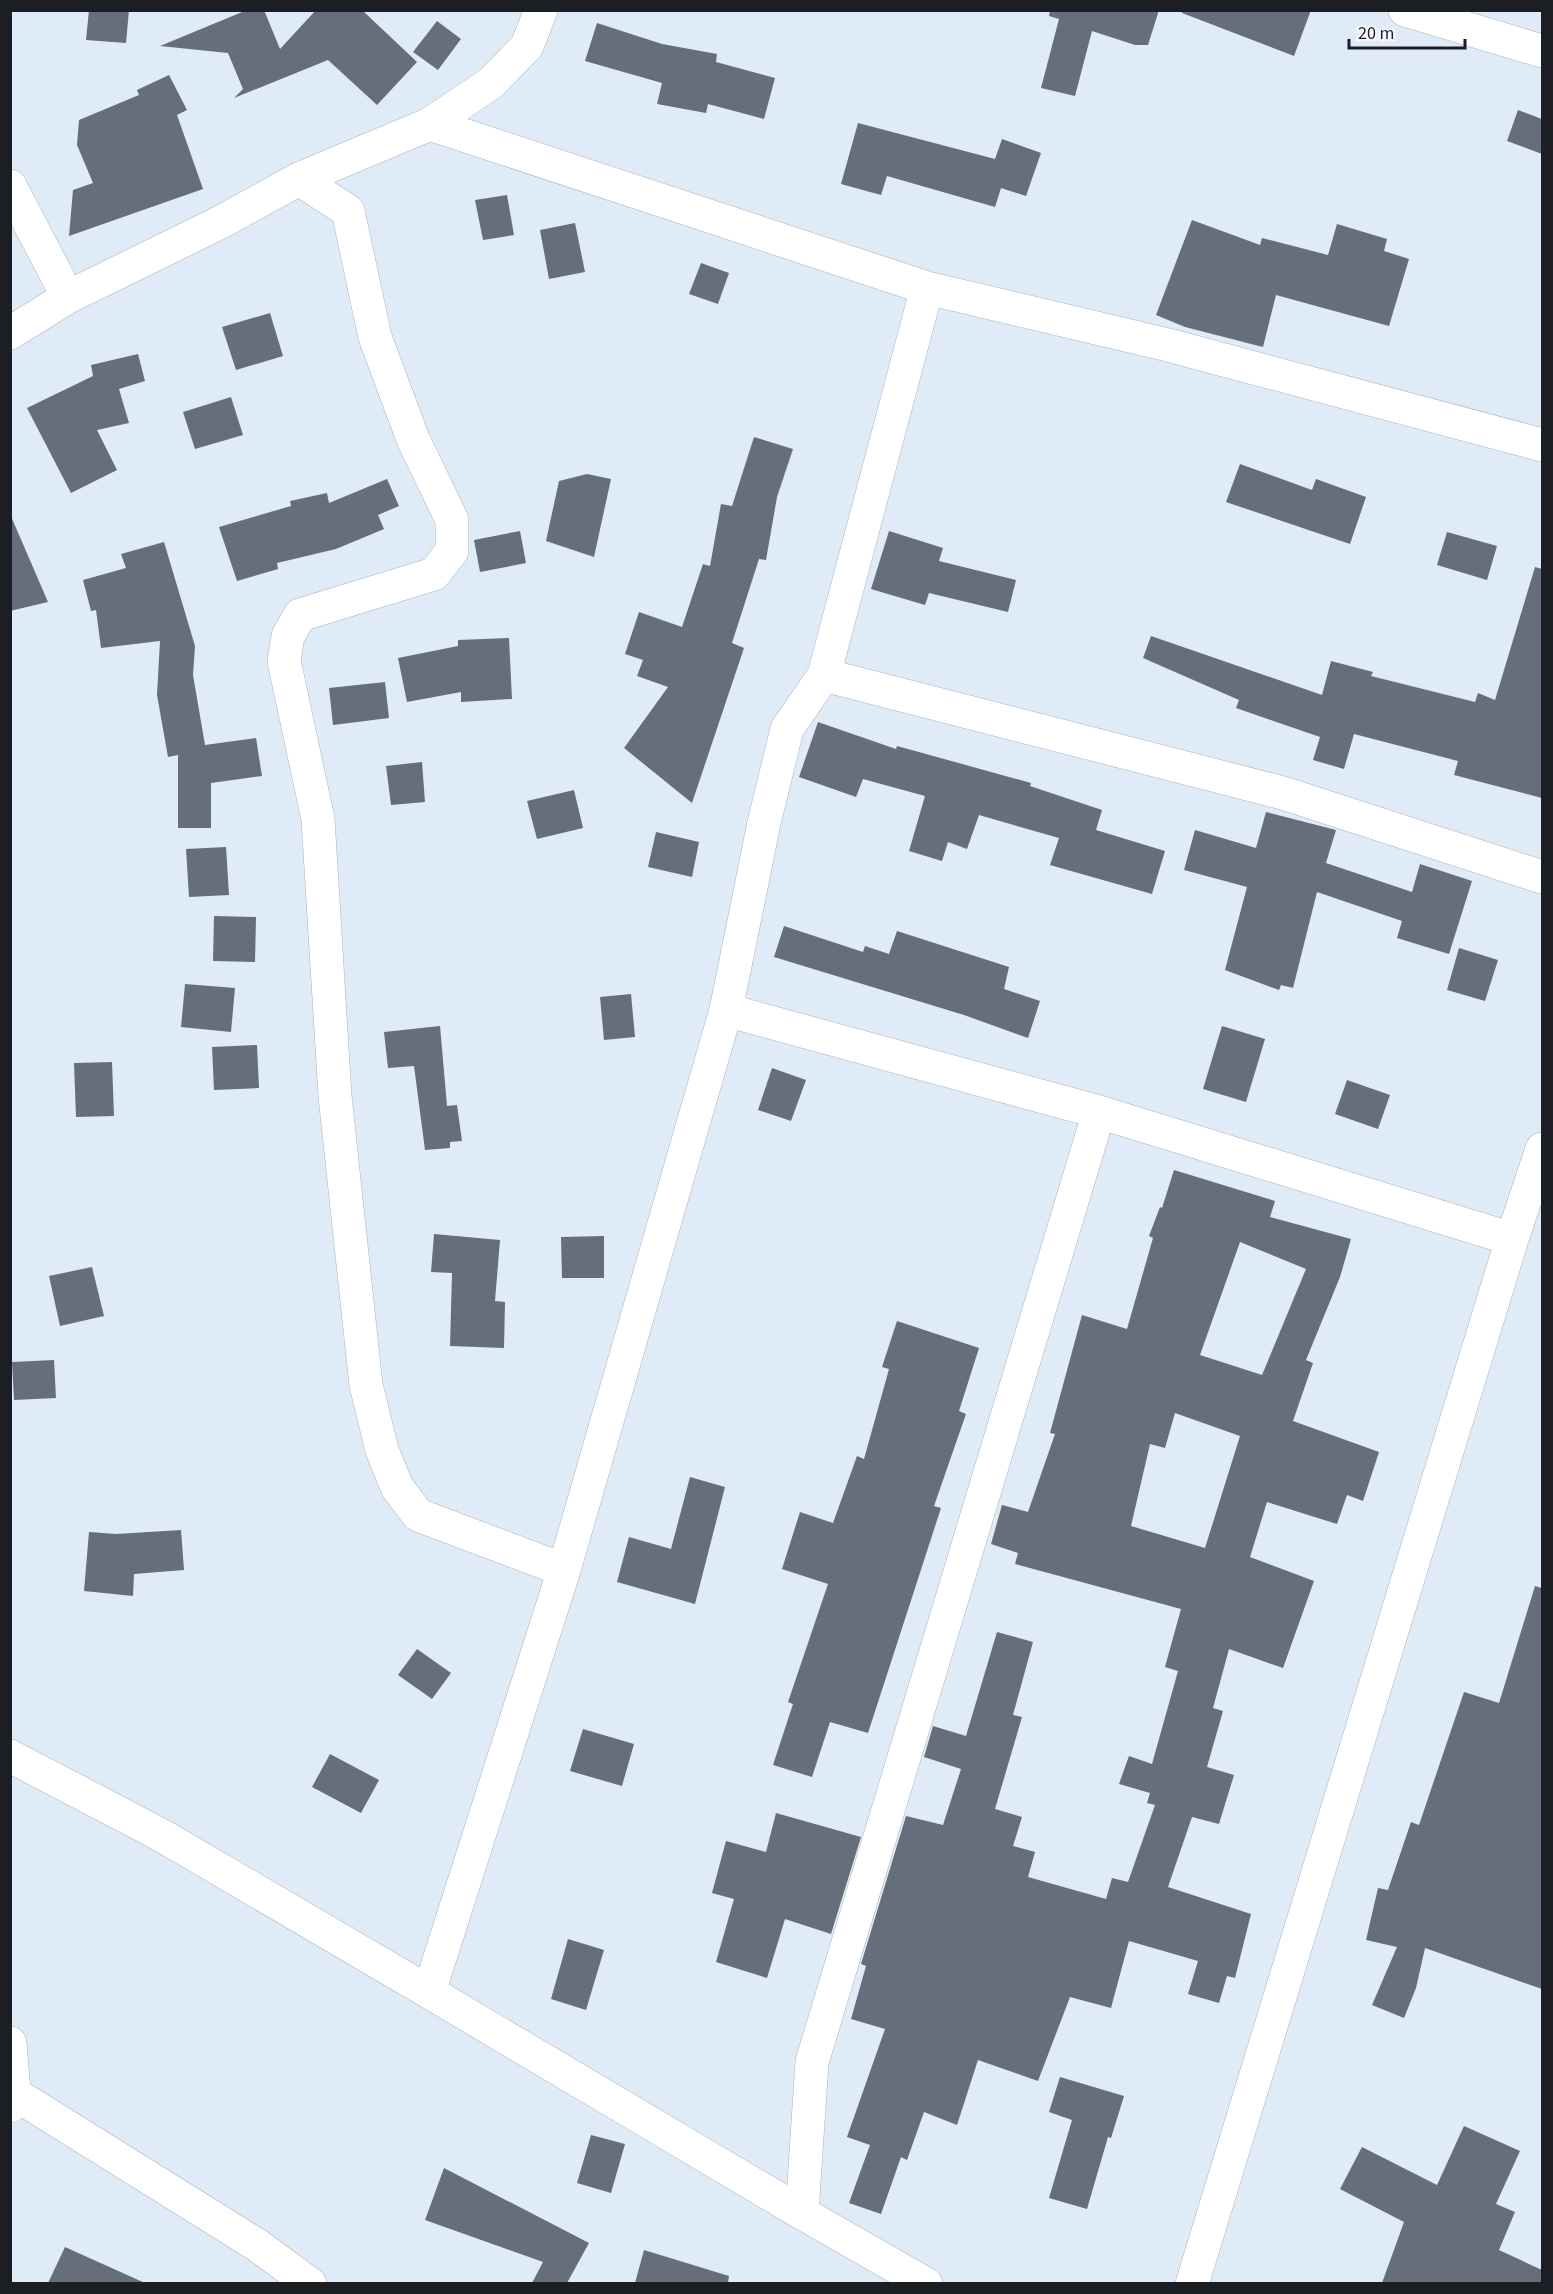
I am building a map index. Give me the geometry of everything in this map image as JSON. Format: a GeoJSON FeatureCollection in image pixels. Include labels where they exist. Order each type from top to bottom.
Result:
{"type":"FeatureCollection","features":[{"type":"Feature","properties":{"kind":"street"},"geometry":{"type":"LineString","coordinates":[[10,333],[68,297],[221,222],[299,178],[430,124],[491,82],[527,46],[542,10]]}},
{"type":"Feature","properties":{"kind":"street"},"geometry":{"type":"LineString","coordinates":[[1405,10],[1542,51]]}},
{"type":"Feature","properties":{"kind":"street"},"geometry":{"type":"LineString","coordinates":[[430,124],[927,288],[1167,345],[1542,445]]}},
{"type":"Feature","properties":{"kind":"street"},"geometry":{"type":"LineString","coordinates":[[299,178],[348,211],[375,337],[413,439],[453,520],[452,550],[434,574],[300,615],[288,636],[284,661],[318,819],[334,1096],[366,1385],[382,1450],[397,1487],[418,1515],[564,1570]]}},
{"type":"Feature","properties":{"kind":"street"},"geometry":{"type":"LineString","coordinates":[[10,186],[68,297]]}},
{"type":"Feature","properties":{"kind":"street"},"geometry":{"type":"LineString","coordinates":[[429,1992],[564,1570],[726,1010],[764,823],[788,729],[824,675],[927,288]]}},
{"type":"Feature","properties":{"kind":"street"},"geometry":{"type":"LineString","coordinates":[[824,675],[1283,793],[1542,877]]}},
{"type":"Feature","properties":{"kind":"street"},"geometry":{"type":"LineString","coordinates":[[726,1010],[1099,1112],[1512,1239]]}},
{"type":"Feature","properties":{"kind":"street"},"geometry":{"type":"LineString","coordinates":[[802,2213],[812,2062],[1099,1112]]}},
{"type":"Feature","properties":{"kind":"street"},"geometry":{"type":"LineString","coordinates":[[1192,2283],[1512,1239],[1542,1149]]}},
{"type":"Feature","properties":{"kind":"street"},"geometry":{"type":"LineString","coordinates":[[10,1756],[161,1834],[802,2213],[926,2283]]}},
{"type":"Feature","properties":{"kind":"street"},"geometry":{"type":"LineString","coordinates":[[10,2043],[12,2096],[257,2245],[310,2283]]}},
{"type":"Feature","properties":{"kind":"building"},"geometry":{"type":"Polygon","coordinates":[[[89,10],[129,10],[126,43],[86,40],[89,10]]]}},
{"type":"Feature","properties":{"kind":"building"},"geometry":{"type":"Polygon","coordinates":[[[247,10],[264,10],[280,49],[316,10],[362,10],[417,62],[377,105],[328,60],[234,98],[243,89],[228,53],[160,46],[247,10]]]}},
{"type":"Feature","properties":{"kind":"building"},"geometry":{"type":"Polygon","coordinates":[[[1050,10],[1159,10],[1148,45],[1135,45],[1092,31],[1075,96],[1041,88],[1059,19],[1049,16],[1050,10]]]}},
{"type":"Feature","properties":{"kind":"building"},"geometry":{"type":"Polygon","coordinates":[[[1183,10],[1311,10],[1294,56],[1182,13],[1183,10]]]}},
{"type":"Feature","properties":{"kind":"building"},"geometry":{"type":"Polygon","coordinates":[[[437,21],[461,39],[438,70],[413,52],[437,21]]]}},
{"type":"Feature","properties":{"kind":"building"},"geometry":{"type":"Polygon","coordinates":[[[597,23],[662,44],[717,54],[716,62],[775,78],[764,119],[708,104],[706,113],[657,104],[662,83],[585,61],[597,23]]]}},
{"type":"Feature","properties":{"kind":"building"},"geometry":{"type":"Polygon","coordinates":[[[169,75],[187,110],[177,115],[203,189],[69,236],[73,190],[93,183],[77,145],[79,120],[139,95],[137,90],[169,75]]]}},
{"type":"Feature","properties":{"kind":"building"},"geometry":{"type":"Polygon","coordinates":[[[1518,110],[1542,119],[1542,154],[1507,141],[1518,110]]]}},
{"type":"Feature","properties":{"kind":"building"},"geometry":{"type":"Polygon","coordinates":[[[858,123],[995,159],[1002,139],[1041,153],[1026,196],[1001,188],[995,207],[887,176],[881,195],[841,184],[858,123]]]}},
{"type":"Feature","properties":{"kind":"building"},"geometry":{"type":"Polygon","coordinates":[[[507,195],[514,235],[483,240],[475,200],[507,195]]]}},
{"type":"Feature","properties":{"kind":"building"},"geometry":{"type":"Polygon","coordinates":[[[1192,220],[1260,245],[1262,238],[1328,255],[1337,224],[1387,239],[1384,251],[1409,259],[1389,326],[1276,295],[1263,347],[1185,327],[1156,315],[1192,220]]]}},
{"type":"Feature","properties":{"kind":"building"},"geometry":{"type":"Polygon","coordinates":[[[575,223],[585,272],[549,279],[540,230],[575,223]]]}},
{"type":"Feature","properties":{"kind":"building"},"geometry":{"type":"Polygon","coordinates":[[[701,263],[729,273],[718,304],[689,294],[701,263]]]}},
{"type":"Feature","properties":{"kind":"building"},"geometry":{"type":"Polygon","coordinates":[[[270,313],[283,356],[236,370],[222,327],[270,313]]]}},
{"type":"Feature","properties":{"kind":"building"},"geometry":{"type":"Polygon","coordinates":[[[138,354],[145,381],[119,389],[129,423],[97,430],[117,470],[71,493],[27,408],[93,376],[91,365],[138,354]]]}},
{"type":"Feature","properties":{"kind":"building"},"geometry":{"type":"Polygon","coordinates":[[[231,397],[243,435],[195,449],[183,412],[231,397]]]}},
{"type":"Feature","properties":{"kind":"building"},"geometry":{"type":"Polygon","coordinates":[[[754,437],[793,449],[777,497],[766,560],[759,559],[732,643],[744,648],[692,803],[624,748],[668,687],[637,676],[643,660],[625,654],[639,612],[682,627],[703,564],[710,566],[721,504],[732,506],[754,437]]]}},
{"type":"Feature","properties":{"kind":"building"},"geometry":{"type":"Polygon","coordinates":[[[1240,464],[1312,490],[1316,479],[1366,497],[1350,544],[1226,502],[1240,464]]]}},
{"type":"Feature","properties":{"kind":"building"},"geometry":{"type":"Polygon","coordinates":[[[587,474],[611,479],[594,557],[546,541],[559,481],[587,474]]]}},
{"type":"Feature","properties":{"kind":"building"},"geometry":{"type":"Polygon","coordinates":[[[387,479],[399,506],[378,515],[384,529],[336,549],[277,563],[278,569],[237,581],[219,527],[291,506],[290,501],[327,493],[329,503],[387,479]]]}},
{"type":"Feature","properties":{"kind":"building"},"geometry":{"type":"Polygon","coordinates":[[[10,514],[48,602],[10,611],[10,514]]]}},
{"type":"Feature","properties":{"kind":"building"},"geometry":{"type":"Polygon","coordinates":[[[520,531],[526,563],[480,572],[474,540],[520,531]]]}},
{"type":"Feature","properties":{"kind":"building"},"geometry":{"type":"Polygon","coordinates":[[[889,531],[943,548],[939,561],[1016,580],[1008,612],[929,593],[925,605],[871,589],[889,531]]]}},
{"type":"Feature","properties":{"kind":"building"},"geometry":{"type":"Polygon","coordinates":[[[1447,532],[1497,546],[1487,580],[1437,565],[1447,532]]]}},
{"type":"Feature","properties":{"kind":"building"},"geometry":{"type":"Polygon","coordinates":[[[164,542],[195,646],[193,675],[205,745],[256,738],[262,776],[211,783],[211,828],[178,828],[178,755],[168,757],[157,695],[160,641],[101,648],[96,610],[91,611],[83,580],[126,568],[121,554],[164,542]]]}},
{"type":"Feature","properties":{"kind":"building"},"geometry":{"type":"Polygon","coordinates":[[[1535,567],[1542,569],[1542,798],[1454,775],[1458,761],[1354,734],[1344,769],[1313,760],[1320,737],[1236,708],[1239,700],[1143,658],[1151,636],[1322,695],[1331,661],[1373,672],[1371,676],[1475,702],[1478,693],[1495,700],[1535,567]]]}},
{"type":"Feature","properties":{"kind":"building"},"geometry":{"type":"Polygon","coordinates":[[[509,638],[512,699],[461,702],[461,692],[407,702],[398,658],[458,646],[458,640],[509,638]]]}},
{"type":"Feature","properties":{"kind":"building"},"geometry":{"type":"Polygon","coordinates":[[[385,682],[389,718],[333,725],[329,688],[385,682]]]}},
{"type":"Feature","properties":{"kind":"building"},"geometry":{"type":"Polygon","coordinates":[[[818,722],[896,749],[897,746],[1031,783],[1030,786],[1102,810],[1096,830],[1165,851],[1152,894],[1050,865],[1059,838],[979,815],[967,849],[948,842],[942,861],[909,851],[925,796],[863,779],[856,797],[799,777],[818,722]]]}},
{"type":"Feature","properties":{"kind":"building"},"geometry":{"type":"Polygon","coordinates":[[[422,762],[425,802],[391,805],[386,766],[422,762]]]}},
{"type":"Feature","properties":{"kind":"building"},"geometry":{"type":"Polygon","coordinates":[[[574,790],[583,828],[537,839],[527,801],[574,790]]]}},
{"type":"Feature","properties":{"kind":"building"},"geometry":{"type":"Polygon","coordinates":[[[1266,812],[1336,830],[1326,863],[1412,892],[1420,864],[1472,881],[1449,954],[1397,938],[1402,921],[1317,892],[1293,988],[1281,985],[1279,990],[1225,970],[1247,887],[1184,870],[1195,830],[1256,848],[1266,812]]]}},
{"type":"Feature","properties":{"kind":"building"},"geometry":{"type":"Polygon","coordinates":[[[656,832],[699,842],[692,877],[648,867],[656,832]]]}},
{"type":"Feature","properties":{"kind":"building"},"geometry":{"type":"Polygon","coordinates":[[[226,847],[229,895],[189,897],[186,849],[226,847]]]}},
{"type":"Feature","properties":{"kind":"building"},"geometry":{"type":"Polygon","coordinates":[[[214,916],[256,917],[255,962],[213,961],[214,916]]]}},
{"type":"Feature","properties":{"kind":"building"},"geometry":{"type":"Polygon","coordinates":[[[784,926],[863,952],[865,946],[889,954],[897,931],[1009,967],[1004,989],[1040,1001],[1028,1038],[964,1015],[774,957],[784,926]]]}},
{"type":"Feature","properties":{"kind":"building"},"geometry":{"type":"Polygon","coordinates":[[[1459,948],[1498,960],[1485,1001],[1447,990],[1459,948]]]}},
{"type":"Feature","properties":{"kind":"building"},"geometry":{"type":"Polygon","coordinates":[[[185,984],[235,988],[231,1032],[181,1027],[185,984]]]}},
{"type":"Feature","properties":{"kind":"building"},"geometry":{"type":"Polygon","coordinates":[[[631,994],[635,1037],[604,1040],[600,997],[631,994]]]}},
{"type":"Feature","properties":{"kind":"building"},"geometry":{"type":"Polygon","coordinates":[[[440,1026],[447,1106],[457,1105],[462,1141],[450,1142],[450,1148],[425,1150],[414,1066],[388,1068],[384,1032],[440,1026]]]}},
{"type":"Feature","properties":{"kind":"building"},"geometry":{"type":"Polygon","coordinates":[[[1222,1026],[1265,1039],[1246,1102],[1203,1089],[1222,1026]]]}},
{"type":"Feature","properties":{"kind":"building"},"geometry":{"type":"Polygon","coordinates":[[[257,1045],[259,1088],[214,1090],[212,1047],[257,1045]]]}},
{"type":"Feature","properties":{"kind":"building"},"geometry":{"type":"Polygon","coordinates":[[[112,1062],[114,1116],[76,1117],[74,1063],[112,1062]]]}},
{"type":"Feature","properties":{"kind":"building"},"geometry":{"type":"Polygon","coordinates":[[[772,1068],[806,1080],[791,1121],[758,1110],[772,1068]]]}},
{"type":"Feature","properties":{"kind":"building"},"geometry":{"type":"Polygon","coordinates":[[[1347,1080],[1390,1095],[1378,1129],[1335,1114],[1347,1080]]]}},
{"type":"Feature","properties":{"kind":"building"},"geometry":{"type":"Polygon","coordinates":[[[1174,1170],[1275,1201],[1270,1217],[1351,1239],[1340,1277],[1306,1360],[1313,1363],[1293,1421],[1379,1452],[1363,1501],[1347,1495],[1337,1524],[1267,1502],[1250,1557],[1314,1581],[1283,1668],[1229,1649],[1213,1708],[1223,1711],[1207,1767],[1234,1775],[1219,1824],[1192,1817],[1168,1887],[1251,1914],[1235,1978],[1227,1976],[1219,2003],[1188,1994],[1198,1961],[1129,1941],[1111,2008],[1070,1997],[1038,2081],[978,2060],[957,2125],[924,2112],[907,2160],[901,2157],[881,2214],[849,2203],[870,2145],[847,2137],[885,2029],[851,2019],[866,1966],[861,1964],[906,1816],[943,1825],[961,1769],[924,1757],[933,1726],[966,1736],[997,1632],[1033,1642],[1013,1715],[1022,1717],[995,1809],[1022,1817],[1013,1846],[1035,1852],[1028,1877],[1106,1899],[1112,1878],[1128,1882],[1155,1805],[1147,1803],[1150,1793],[1119,1784],[1129,1756],[1152,1764],[1178,1671],[1165,1667],[1181,1609],[1015,1564],[1018,1553],[991,1544],[1002,1505],[1028,1512],[1055,1434],[1050,1433],[1082,1315],[1127,1329],[1153,1238],[1149,1236],[1160,1207],[1162,1208],[1174,1170]],[[1240,1242],[1200,1355],[1262,1375],[1306,1269],[1240,1242]],[[1175,1413],[1165,1448],[1150,1444],[1131,1526],[1205,1548],[1240,1436],[1175,1413]]]}},
{"type":"Feature","properties":{"kind":"building"},"geometry":{"type":"Polygon","coordinates":[[[434,1234],[500,1240],[495,1301],[505,1302],[504,1348],[450,1346],[452,1273],[431,1272],[434,1234]]]}},
{"type":"Feature","properties":{"kind":"building"},"geometry":{"type":"Polygon","coordinates":[[[604,1236],[604,1278],[562,1278],[561,1237],[604,1236]]]}},
{"type":"Feature","properties":{"kind":"building"},"geometry":{"type":"Polygon","coordinates":[[[92,1267],[104,1316],[60,1326],[49,1276],[92,1267]]]}},
{"type":"Feature","properties":{"kind":"building"},"geometry":{"type":"Polygon","coordinates":[[[897,1321],[979,1348],[959,1411],[966,1414],[934,1506],[941,1508],[868,1733],[830,1722],[812,1777],[773,1765],[793,1704],[788,1702],[828,1584],[782,1569],[800,1512],[833,1523],[857,1456],[864,1459],[889,1369],[882,1367],[897,1321]]]}},
{"type":"Feature","properties":{"kind":"building"},"geometry":{"type":"Polygon","coordinates":[[[54,1360],[56,1398],[14,1400],[12,1362],[54,1360]]]}},
{"type":"Feature","properties":{"kind":"building"},"geometry":{"type":"Polygon","coordinates":[[[690,1477],[725,1487],[695,1604],[617,1582],[629,1537],[671,1549],[690,1477]]]}},
{"type":"Feature","properties":{"kind":"building"},"geometry":{"type":"Polygon","coordinates":[[[181,1530],[184,1570],[134,1574],[133,1596],[84,1591],[89,1532],[116,1534],[181,1530]]]}},
{"type":"Feature","properties":{"kind":"building"},"geometry":{"type":"Polygon","coordinates":[[[1535,1586],[1542,1588],[1542,1989],[1425,1948],[1416,1988],[1404,2018],[1372,2005],[1397,1947],[1366,1940],[1378,1888],[1388,1890],[1411,1822],[1419,1825],[1464,1692],[1499,1703],[1535,1586]]]}},
{"type":"Feature","properties":{"kind":"building"},"geometry":{"type":"Polygon","coordinates":[[[417,1649],[451,1673],[432,1699],[398,1675],[417,1649]]]}},
{"type":"Feature","properties":{"kind":"building"},"geometry":{"type":"Polygon","coordinates":[[[583,1729],[634,1744],[622,1786],[570,1771],[583,1729]]]}},
{"type":"Feature","properties":{"kind":"building"},"geometry":{"type":"Polygon","coordinates":[[[330,1754],[379,1780],[361,1813],[312,1787],[330,1754]]]}},
{"type":"Feature","properties":{"kind":"building"},"geometry":{"type":"Polygon","coordinates":[[[776,1813],[861,1837],[831,1934],[785,1919],[767,1978],[716,1962],[734,1899],[712,1893],[726,1841],[766,1852],[776,1813]]]}},
{"type":"Feature","properties":{"kind":"building"},"geometry":{"type":"Polygon","coordinates":[[[568,1939],[604,1950],[586,2010],[551,1999],[568,1939]]]}},
{"type":"Feature","properties":{"kind":"building"},"geometry":{"type":"Polygon","coordinates":[[[1060,2077],[1124,2096],[1111,2138],[1108,2137],[1087,2209],[1049,2198],[1072,2120],[1049,2112],[1060,2077]]]}},
{"type":"Feature","properties":{"kind":"building"},"geometry":{"type":"Polygon","coordinates":[[[1464,2126],[1520,2151],[1496,2204],[1515,2212],[1499,2250],[1542,2270],[1542,2283],[1382,2283],[1404,2222],[1340,2189],[1362,2147],[1437,2185],[1464,2126]]]}},
{"type":"Feature","properties":{"kind":"building"},"geometry":{"type":"Polygon","coordinates":[[[591,2135],[625,2144],[611,2193],[577,2183],[591,2135]]]}},
{"type":"Feature","properties":{"kind":"building"},"geometry":{"type":"Polygon","coordinates":[[[444,2168],[589,2243],[567,2283],[532,2283],[543,2262],[425,2220],[444,2168]]]}},
{"type":"Feature","properties":{"kind":"building"},"geometry":{"type":"Polygon","coordinates":[[[65,2247],[145,2283],[48,2283],[65,2247]]]}},
{"type":"Feature","properties":{"kind":"building"},"geometry":{"type":"Polygon","coordinates":[[[644,2250],[729,2276],[728,2283],[635,2283],[644,2250]]]}}]}
